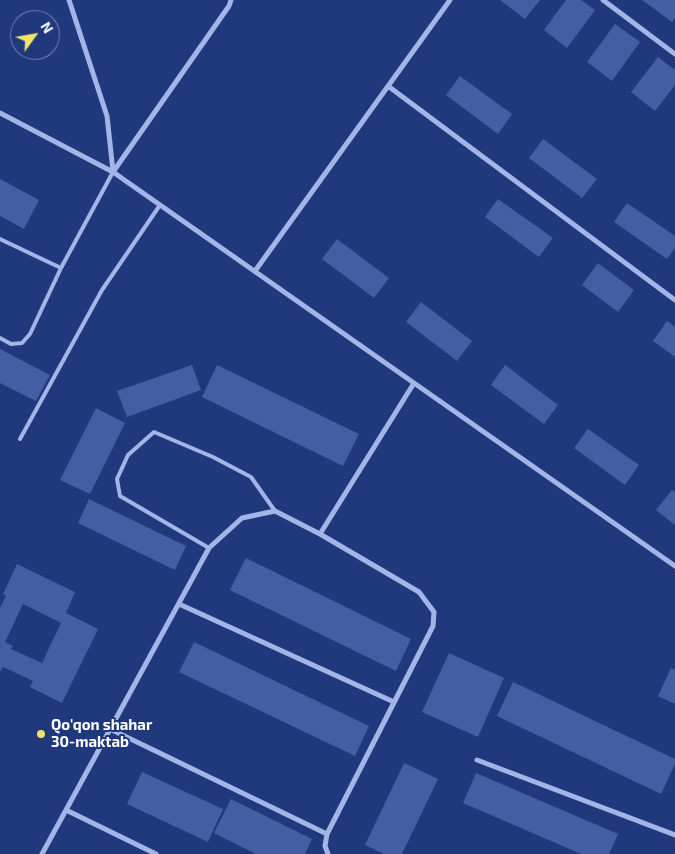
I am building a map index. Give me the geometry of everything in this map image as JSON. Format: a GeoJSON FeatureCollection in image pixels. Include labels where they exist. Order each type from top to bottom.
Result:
{"type":"FeatureCollection","features":[{"type":"Feature","properties":{"kind":"street"},"geometry":{"type":"LineString","coordinates":[[69,0],[107,116],[113,172]]}},
{"type":"Feature","properties":{"kind":"street"},"geometry":{"type":"LineString","coordinates":[[113,172],[229,6],[230,0]]}},
{"type":"Feature","properties":{"kind":"street"},"geometry":{"type":"LineString","coordinates":[[254,271],[450,0]]}},
{"type":"Feature","properties":{"kind":"street"},"geometry":{"type":"LineString","coordinates":[[603,0],[675,54]]}},
{"type":"Feature","properties":{"kind":"street"},"geometry":{"type":"LineString","coordinates":[[388,86],[675,300]]}},
{"type":"Feature","properties":{"kind":"street"},"geometry":{"type":"LineString","coordinates":[[0,113],[113,172],[675,566]]}},
{"type":"Feature","properties":{"kind":"street"},"geometry":{"type":"LineString","coordinates":[[320,534],[414,383]]}},
{"type":"Feature","properties":{"kind":"street"},"geometry":{"type":"LineString","coordinates":[[42,854],[209,548],[242,518],[275,511],[320,534],[419,592],[434,612],[434,626],[327,834],[325,846],[328,854]]}},
{"type":"Feature","properties":{"kind":"street"},"geometry":{"type":"LineString","coordinates":[[178,604],[394,702]]}},
{"type":"Feature","properties":{"kind":"street"},"geometry":{"type":"LineString","coordinates":[[110,729],[327,834]]}},
{"type":"Feature","properties":{"kind":"street"},"geometry":{"type":"LineString","coordinates":[[476,760],[675,835]]}},
{"type":"Feature","properties":{"kind":"street"},"geometry":{"type":"LineString","coordinates":[[66,810],[156,854]]}},
{"type":"Feature","properties":{"kind":"lane"},"geometry":{"type":"LineString","coordinates":[[0,338],[11,344],[22,343],[30,334],[61,268],[113,172]]}},
{"type":"Feature","properties":{"kind":"lane"},"geometry":{"type":"LineString","coordinates":[[20,439],[102,290],[160,205]]}},
{"type":"Feature","properties":{"kind":"lane"},"geometry":{"type":"LineString","coordinates":[[0,239],[61,268]]}},
{"type":"Feature","properties":{"kind":"lane"},"geometry":{"type":"LineString","coordinates":[[209,548],[120,496],[117,479],[128,455],[154,432],[213,457],[251,477],[275,511]]}},
{"type":"Feature","properties":{"kind":"building"},"geometry":{"type":"Polygon","coordinates":[[[500,0],[540,0],[525,19],[500,0]]]}},
{"type":"Feature","properties":{"kind":"building"},"geometry":{"type":"Polygon","coordinates":[[[566,0],[581,0],[595,10],[567,48],[544,30],[566,0]]]}},
{"type":"Feature","properties":{"kind":"building"},"geometry":{"type":"Polygon","coordinates":[[[642,0],[675,0],[675,18],[672,22],[642,0]]]}},
{"type":"Feature","properties":{"kind":"building"},"geometry":{"type":"Polygon","coordinates":[[[615,24],[640,42],[612,81],[587,62],[615,24]]]}},
{"type":"Feature","properties":{"kind":"building"},"geometry":{"type":"Polygon","coordinates":[[[658,57],[675,70],[675,85],[655,111],[631,92],[658,57]]]}},
{"type":"Feature","properties":{"kind":"building"},"geometry":{"type":"Polygon","coordinates":[[[460,76],[512,114],[498,134],[446,95],[460,76]]]}},
{"type":"Feature","properties":{"kind":"building"},"geometry":{"type":"Polygon","coordinates":[[[543,139],[597,179],[582,198],[529,158],[543,139]]]}},
{"type":"Feature","properties":{"kind":"building"},"geometry":{"type":"Polygon","coordinates":[[[0,179],[39,200],[24,229],[0,216],[0,179]]]}},
{"type":"Feature","properties":{"kind":"building"},"geometry":{"type":"Polygon","coordinates":[[[498,199],[553,238],[539,257],[485,217],[498,199]]]}},
{"type":"Feature","properties":{"kind":"building"},"geometry":{"type":"Polygon","coordinates":[[[627,203],[675,236],[675,248],[667,259],[614,222],[627,203]]]}},
{"type":"Feature","properties":{"kind":"building"},"geometry":{"type":"Polygon","coordinates":[[[337,239],[389,278],[374,298],[322,259],[337,239]]]}},
{"type":"Feature","properties":{"kind":"building"},"geometry":{"type":"Polygon","coordinates":[[[598,263],[634,290],[618,312],[582,285],[598,263]]]}},
{"type":"Feature","properties":{"kind":"building"},"geometry":{"type":"Polygon","coordinates":[[[421,302],[472,341],[457,361],[406,322],[421,302]]]}},
{"type":"Feature","properties":{"kind":"building"},"geometry":{"type":"Polygon","coordinates":[[[667,321],[675,327],[675,357],[653,341],[667,321]]]}},
{"type":"Feature","properties":{"kind":"building"},"geometry":{"type":"Polygon","coordinates":[[[0,349],[50,375],[36,401],[0,383],[0,349]]]}},
{"type":"Feature","properties":{"kind":"building"},"geometry":{"type":"Polygon","coordinates":[[[192,365],[201,390],[127,417],[117,391],[192,365]]]}},
{"type":"Feature","properties":{"kind":"building"},"geometry":{"type":"Polygon","coordinates":[[[217,365],[359,434],[343,466],[202,397],[217,365]]]}},
{"type":"Feature","properties":{"kind":"building"},"geometry":{"type":"Polygon","coordinates":[[[505,365],[558,405],[544,424],[491,385],[505,365]]]}},
{"type":"Feature","properties":{"kind":"building"},"geometry":{"type":"Polygon","coordinates":[[[96,408],[125,423],[90,494],[60,480],[96,408]]]}},
{"type":"Feature","properties":{"kind":"building"},"geometry":{"type":"Polygon","coordinates":[[[588,429],[639,465],[625,485],[574,448],[588,429]]]}},
{"type":"Feature","properties":{"kind":"building"},"geometry":{"type":"Polygon","coordinates":[[[672,490],[675,492],[675,525],[656,510],[672,490]]]}},
{"type":"Feature","properties":{"kind":"building"},"geometry":{"type":"Polygon","coordinates":[[[89,499],[186,546],[175,570],[78,523],[89,499]]]}},
{"type":"Feature","properties":{"kind":"building"},"geometry":{"type":"Polygon","coordinates":[[[246,558],[411,639],[396,671],[230,590],[246,558]]]}},
{"type":"Feature","properties":{"kind":"building"},"geometry":{"type":"Polygon","coordinates":[[[17,564],[75,592],[66,613],[98,629],[62,703],[30,687],[33,681],[3,667],[0,672],[0,608],[6,596],[3,594],[17,564]],[[23,604],[5,642],[13,646],[11,649],[42,663],[61,623],[23,604]]]}},
{"type":"Feature","properties":{"kind":"building"},"geometry":{"type":"Polygon","coordinates":[[[194,642],[369,726],[355,756],[179,672],[194,642]]]}},
{"type":"Feature","properties":{"kind":"building"},"geometry":{"type":"Polygon","coordinates":[[[449,653],[504,678],[478,737],[422,712],[449,653]]]}},
{"type":"Feature","properties":{"kind":"building"},"geometry":{"type":"Polygon","coordinates":[[[671,668],[675,670],[675,704],[658,696],[671,668]]]}},
{"type":"Feature","properties":{"kind":"building"},"geometry":{"type":"Polygon","coordinates":[[[513,682],[675,759],[675,764],[661,794],[497,716],[513,682]]]}},
{"type":"Feature","properties":{"kind":"building"},"geometry":{"type":"Polygon","coordinates":[[[404,763],[438,779],[402,854],[384,854],[365,845],[404,763]]]}},
{"type":"Feature","properties":{"kind":"building"},"geometry":{"type":"Polygon","coordinates":[[[142,772],[223,809],[208,842],[127,804],[142,772]]]}},
{"type":"Feature","properties":{"kind":"building"},"geometry":{"type":"Polygon","coordinates":[[[476,773],[618,834],[609,854],[581,854],[463,803],[476,773]]]}},
{"type":"Feature","properties":{"kind":"building"},"geometry":{"type":"Polygon","coordinates":[[[231,799],[312,839],[305,854],[256,854],[214,833],[231,799]]]}},
{"type":"Feature","properties":{"kind":"place","name":"Qo'qon shahar 30-maktab"},"geometry":{"type":"Point","coordinates":[41,734]}}]}
